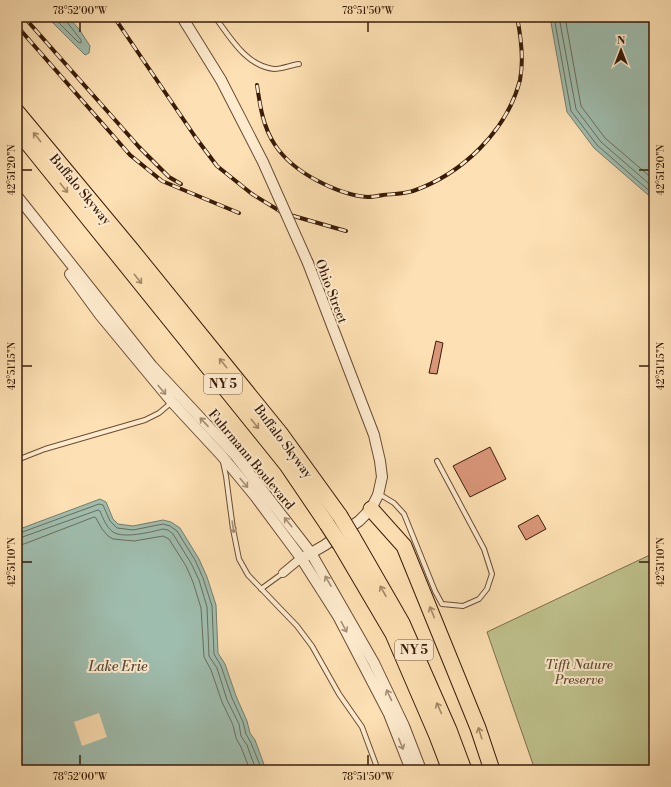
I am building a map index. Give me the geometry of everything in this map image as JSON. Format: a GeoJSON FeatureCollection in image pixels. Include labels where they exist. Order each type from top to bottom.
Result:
{"type":"FeatureCollection","features":[{"type":"Feature","properties":{"kind":"highway","name":"Buffalo Skyway"},"geometry":{"type":"LineString","coordinates":[[17,112],[132,249],[280,433],[346,540],[402,623],[449,730],[464,770]]}},
{"type":"Feature","properties":{"kind":"highway","name":"Buffalo Skyway"},"geometry":{"type":"LineString","coordinates":[[17,130],[334,520]]}},
{"type":"Feature","properties":{"kind":"highway"},"geometry":{"type":"LineString","coordinates":[[371,509],[404,546],[478,728],[492,770]]}},
{"type":"Feature","properties":{"kind":"highway","name":"Buffalo Skyway"},"geometry":{"type":"LineString","coordinates":[[346,540],[393,634],[450,770]]}},
{"type":"Feature","properties":{"kind":"street","name":"Ohio Street"},"geometry":{"type":"LineString","coordinates":[[182,17],[221,80],[263,162],[308,263],[374,435],[380,461],[382,477],[378,494],[371,509],[359,520],[325,545],[302,558]]}},
{"type":"Feature","properties":{"kind":"street","name":"Fuhrmann Boulevard"},"geometry":{"type":"LineString","coordinates":[[17,196],[302,558],[338,616],[389,714],[412,770]]}},
{"type":"Feature","properties":{"kind":"street","name":"Fuhrmann Boulevard"},"geometry":{"type":"LineString","coordinates":[[17,206],[100,315],[176,399],[235,455],[311,553],[374,663],[404,726],[421,770]]}},
{"type":"Feature","properties":{"kind":"street"},"geometry":{"type":"LineString","coordinates":[[283,572],[302,558]]}},
{"type":"Feature","properties":{"kind":"lane"},"geometry":{"type":"LineString","coordinates":[[215,17],[242,52],[258,64],[275,69],[299,64]]}},
{"type":"Feature","properties":{"kind":"lane"},"geometry":{"type":"LineString","coordinates":[[17,460],[45,449],[145,420],[159,413],[176,399]]}},
{"type":"Feature","properties":{"kind":"lane"},"geometry":{"type":"LineString","coordinates":[[219,453],[224,463],[232,529],[239,559],[248,575],[297,626],[312,646],[339,694],[362,727],[378,770]]}},
{"type":"Feature","properties":{"kind":"lane"},"geometry":{"type":"LineString","coordinates":[[378,494],[394,503],[404,514],[435,591],[442,604],[463,606],[478,599],[487,589],[492,574],[484,549],[437,461]]}},
{"type":"Feature","properties":{"kind":"lane"},"geometry":{"type":"LineString","coordinates":[[261,589],[283,572]]}},
{"type":"Feature","properties":{"kind":"green space","name":"Tifft Nature Preserve"},"geometry":{"type":"Polygon","coordinates":[[[654,553],[654,770],[535,770],[487,632],[654,553]]]}},
{"type":"Feature","properties":{"kind":"water"},"geometry":{"type":"Polygon","coordinates":[[[47,17],[68,17],[79,29],[90,46],[89,53],[85,55],[47,17]]]}},
{"type":"Feature","properties":{"kind":"water"},"geometry":{"type":"Polygon","coordinates":[[[550,17],[654,17],[654,200],[594,148],[567,112],[550,17]]]}},
{"type":"Feature","properties":{"kind":"water","name":"Lake Erie"},"geometry":{"type":"Polygon","coordinates":[[[100,499],[106,502],[113,519],[118,524],[133,526],[163,520],[171,522],[180,528],[199,559],[207,577],[216,605],[218,653],[225,664],[236,696],[247,721],[250,733],[255,740],[266,770],[17,770],[17,530],[100,499]]]}},
{"type":"Feature","properties":{"kind":"pier"},"geometry":{"type":"Polygon","coordinates":[[[99,713],[107,737],[82,746],[74,722],[99,713]]]}},
{"type":"Feature","properties":{"kind":"building"},"geometry":{"type":"Polygon","coordinates":[[[436,341],[443,343],[437,374],[429,373],[436,341]]]}},
{"type":"Feature","properties":{"kind":"building"},"geometry":{"type":"Polygon","coordinates":[[[490,447],[506,479],[470,497],[453,466],[490,447]]]}},
{"type":"Feature","properties":{"kind":"building"},"geometry":{"type":"Polygon","coordinates":[[[538,515],[546,529],[526,540],[518,526],[538,515]]]}},
{"type":"Feature","properties":{"kind":"railway"},"geometry":{"type":"LineString","coordinates":[[24,17],[139,147],[169,177],[181,184]]}},
{"type":"Feature","properties":{"kind":"railway"},"geometry":{"type":"LineString","coordinates":[[114,17],[196,138],[217,166],[252,194],[283,213],[346,231]]}},
{"type":"Feature","properties":{"kind":"railway"},"geometry":{"type":"LineString","coordinates":[[257,85],[263,116],[275,145],[288,161],[310,177],[341,191],[362,196],[370,197],[413,191],[449,174],[465,162],[480,148],[505,116],[514,99],[520,80],[522,65],[522,48],[517,17]]}},
{"type":"Feature","properties":{"kind":"railway"},"geometry":{"type":"LineString","coordinates":[[17,26],[130,155],[162,181],[239,213]]}}]}
